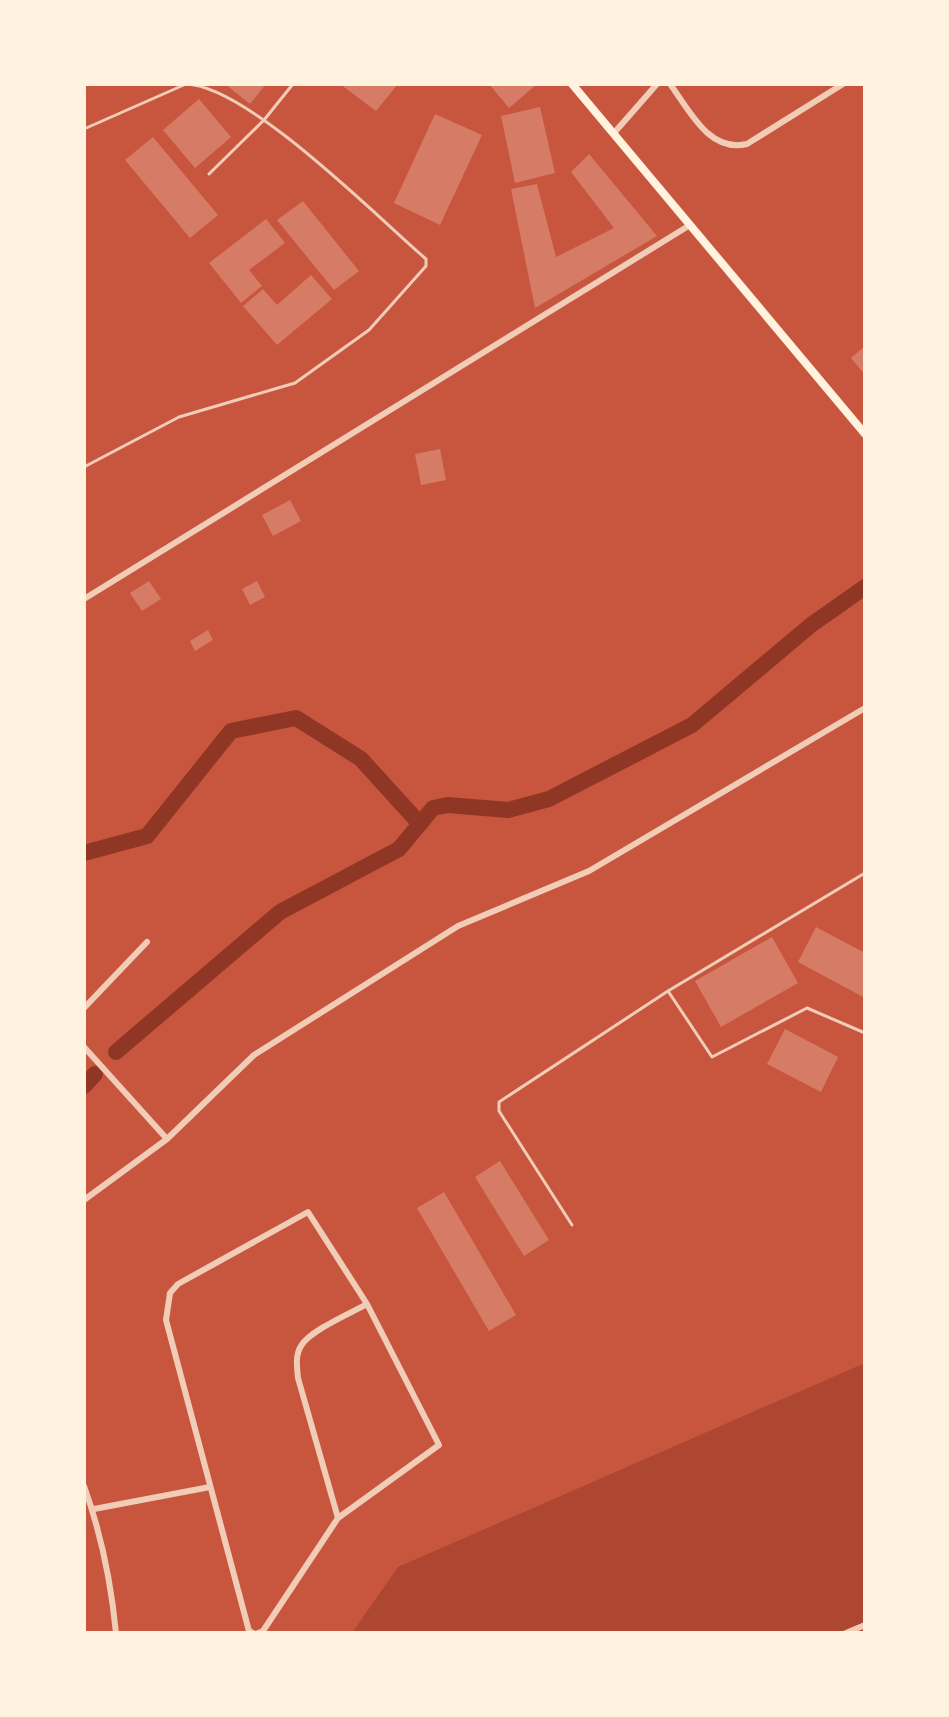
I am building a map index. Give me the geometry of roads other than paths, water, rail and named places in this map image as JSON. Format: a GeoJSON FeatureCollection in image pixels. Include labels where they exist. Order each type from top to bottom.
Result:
{"type":"FeatureCollection","features":[{"type":"Feature","properties":{"kind":"main road"},"geometry":{"type":"LineString","coordinates":[[572,84],[865,434]]}},
{"type":"Feature","properties":{"kind":"street"},"geometry":{"type":"LineString","coordinates":[[614,133],[657,84]]}},
{"type":"Feature","properties":{"kind":"street"},"geometry":{"type":"LineString","coordinates":[[670,84],[715,142],[730,148],[747,144],[843,84]]}},
{"type":"Feature","properties":{"kind":"street"},"geometry":{"type":"LineString","coordinates":[[84,599],[690,225]]}},
{"type":"Feature","properties":{"kind":"street"},"geometry":{"type":"LineString","coordinates":[[84,1200],[167,1139],[254,1055],[458,926],[589,871],[865,708]]}},
{"type":"Feature","properties":{"kind":"street"},"geometry":{"type":"LineString","coordinates":[[84,1008],[147,942]]}},
{"type":"Feature","properties":{"kind":"street"},"geometry":{"type":"LineString","coordinates":[[84,1047],[167,1139]]}},
{"type":"Feature","properties":{"kind":"street"},"geometry":{"type":"LineString","coordinates":[[308,1212],[367,1304],[439,1445],[338,1518],[259,1632],[249,1631],[210,1487],[166,1320],[170,1293],[178,1284],[308,1212]]}},
{"type":"Feature","properties":{"kind":"street"},"geometry":{"type":"LineString","coordinates":[[338,1518],[298,1378],[297,1360],[301,1346],[310,1337],[367,1304]]}},
{"type":"Feature","properties":{"kind":"street"},"geometry":{"type":"LineString","coordinates":[[94,1509],[210,1487]]}},
{"type":"Feature","properties":{"kind":"street"},"geometry":{"type":"LineString","coordinates":[[84,1488],[94,1509],[112,1591],[116,1633]]}},
{"type":"Feature","properties":{"kind":"street"},"geometry":{"type":"LineString","coordinates":[[846,1633],[865,1625]]}},
{"type":"Feature","properties":{"kind":"lane"},"geometry":{"type":"LineString","coordinates":[[84,129],[186,84],[212,90],[264,120],[426,259],[426,266],[369,330],[295,383],[179,417],[84,467]]}},
{"type":"Feature","properties":{"kind":"lane"},"geometry":{"type":"LineString","coordinates":[[209,174],[264,120],[293,84]]}},
{"type":"Feature","properties":{"kind":"lane"},"geometry":{"type":"LineString","coordinates":[[572,1225],[499,1111],[499,1102],[668,991],[865,873]]}},
{"type":"Feature","properties":{"kind":"lane"},"geometry":{"type":"LineString","coordinates":[[668,991],[712,1057],[807,1008],[865,1033]]}},
{"type":"Feature","properties":{"kind":"waterway"},"geometry":{"type":"LineString","coordinates":[[116,1052],[280,912],[399,849],[433,808],[448,805],[508,810],[549,799],[692,725],[811,625],[865,587]]}},
{"type":"Feature","properties":{"kind":"waterway"},"geometry":{"type":"LineString","coordinates":[[84,853],[147,836],[231,731],[296,718],[361,759],[420,824]]}},
{"type":"Feature","properties":{"kind":"waterway"},"geometry":{"type":"LineString","coordinates":[[84,1086],[95,1074]]}}]}
